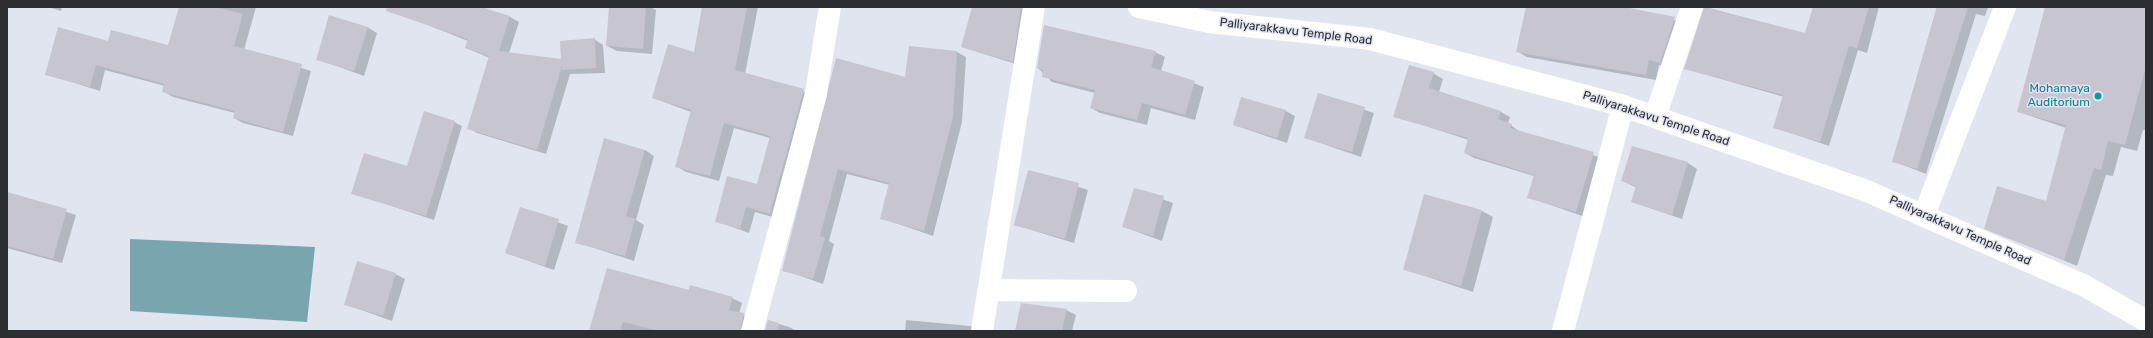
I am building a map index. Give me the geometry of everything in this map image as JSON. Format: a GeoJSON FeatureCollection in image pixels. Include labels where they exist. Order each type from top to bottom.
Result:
{"type":"FeatureCollection","features":[{"type":"Feature","properties":{"kind":"street"},"geometry":{"type":"LineString","coordinates":[[752,331],[816,93],[830,7]]}},
{"type":"Feature","properties":{"kind":"street"},"geometry":{"type":"LineString","coordinates":[[982,331],[1034,7]]}},
{"type":"Feature","properties":{"kind":"street","name":"Palliyarakkavu Temple Road"},"geometry":{"type":"LineString","coordinates":[[1139,7],[1209,22],[1370,39],[1623,106],[1862,189],[2085,286],[2146,321]]}},
{"type":"Feature","properties":{"kind":"street"},"geometry":{"type":"LineString","coordinates":[[1654,117],[1692,7]]}},
{"type":"Feature","properties":{"kind":"street"},"geometry":{"type":"LineString","coordinates":[[1924,215],[2005,7]]}},
{"type":"Feature","properties":{"kind":"street"},"geometry":{"type":"LineString","coordinates":[[1563,331],[1623,106]]}},
{"type":"Feature","properties":{"kind":"street"},"geometry":{"type":"LineString","coordinates":[[989,290],[1126,291]]}},
{"type":"Feature","properties":{"kind":"water"},"geometry":{"type":"Polygon","coordinates":[[[130,239],[315,247],[307,322],[130,311],[130,239]]]}},
{"type":"Feature","properties":{"kind":"building"},"geometry":{"type":"Polygon","coordinates":[[[179,7],[216,7],[243,14],[234,46],[302,64],[283,132],[233,118],[235,111],[162,92],[164,84],[96,65],[90,87],[45,75],[58,27],[108,41],[111,30],[168,45],[179,7]]]}},
{"type":"Feature","properties":{"kind":"building"},"geometry":{"type":"Polygon","coordinates":[[[387,7],[481,7],[510,16],[499,51],[561,59],[560,41],[595,38],[596,68],[562,70],[562,66],[537,150],[467,129],[489,56],[465,48],[468,39],[386,11],[387,7]]]}},
{"type":"Feature","properties":{"kind":"building"},"geometry":{"type":"Polygon","coordinates":[[[609,7],[646,7],[643,49],[606,46],[609,7]]]}},
{"type":"Feature","properties":{"kind":"building"},"geometry":{"type":"Polygon","coordinates":[[[702,7],[747,7],[735,70],[804,89],[770,214],[746,207],[740,229],[715,222],[727,176],[757,184],[770,136],[724,123],[710,176],[675,167],[691,110],[652,98],[668,44],[694,52],[702,7]]]}},
{"type":"Feature","properties":{"kind":"building"},"geometry":{"type":"Polygon","coordinates":[[[972,7],[1021,7],[1013,62],[961,47],[972,7]]]}},
{"type":"Feature","properties":{"kind":"building"},"geometry":{"type":"Polygon","coordinates":[[[1526,7],[1624,7],[1675,17],[1660,63],[1649,60],[1646,75],[1516,52],[1526,7]]]}},
{"type":"Feature","properties":{"kind":"building"},"geometry":{"type":"Polygon","coordinates":[[[1704,7],[1805,33],[1813,7],[1869,7],[1857,48],[1849,46],[1820,142],[1773,128],[1783,95],[1684,69],[1704,7]]]}},
{"type":"Feature","properties":{"kind":"building"},"geometry":{"type":"Polygon","coordinates":[[[1937,7],[1968,7],[1917,169],[1892,162],[1937,7]]]}},
{"type":"Feature","properties":{"kind":"building"},"geometry":{"type":"Polygon","coordinates":[[[2045,7],[2146,7],[2146,66],[2125,145],[2108,141],[2101,170],[2094,168],[2064,260],[1984,229],[1997,186],[2046,201],[2066,125],[2017,112],[2045,7]]]}},
{"type":"Feature","properties":{"kind":"building"},"geometry":{"type":"Polygon","coordinates":[[[329,15],[368,27],[354,71],[316,60],[329,15]]]}},
{"type":"Feature","properties":{"kind":"building"},"geometry":{"type":"Polygon","coordinates":[[[1044,25],[1156,51],[1151,67],[1195,81],[1185,115],[1142,103],[1137,120],[1090,108],[1095,90],[1042,77],[1043,70],[1037,68],[1044,25]]]}},
{"type":"Feature","properties":{"kind":"building"},"geometry":{"type":"Polygon","coordinates":[[[909,46],[957,51],[953,117],[924,231],[880,219],[889,183],[838,169],[820,236],[825,238],[813,279],[782,271],[836,58],[905,77],[909,46]]]}},
{"type":"Feature","properties":{"kind":"building"},"geometry":{"type":"Polygon","coordinates":[[[1409,65],[1434,72],[1429,88],[1501,111],[1498,119],[1512,124],[1510,128],[1594,152],[1576,212],[1527,198],[1534,175],[1464,153],[1468,138],[1393,117],[1409,65]]]}},
{"type":"Feature","properties":{"kind":"building"},"geometry":{"type":"Polygon","coordinates":[[[1318,93],[1365,107],[1352,152],[1304,138],[1318,93]]]}},
{"type":"Feature","properties":{"kind":"building"},"geometry":{"type":"Polygon","coordinates":[[[1241,97],[1286,110],[1277,138],[1233,125],[1241,97]]]}},
{"type":"Feature","properties":{"kind":"building"},"geometry":{"type":"Polygon","coordinates":[[[424,111],[455,121],[426,216],[351,194],[364,153],[407,166],[424,111]]]}},
{"type":"Feature","properties":{"kind":"building"},"geometry":{"type":"Polygon","coordinates":[[[604,138],[645,150],[626,216],[635,219],[625,256],[575,243],[604,138]]]}},
{"type":"Feature","properties":{"kind":"building"},"geometry":{"type":"Polygon","coordinates":[[[1632,146],[1688,162],[1672,215],[1631,202],[1636,186],[1621,181],[1632,146]]]}},
{"type":"Feature","properties":{"kind":"building"},"geometry":{"type":"Polygon","coordinates":[[[1028,170],[1079,183],[1065,239],[1014,225],[1028,170]]]}},
{"type":"Feature","properties":{"kind":"building"},"geometry":{"type":"Polygon","coordinates":[[[1134,188],[1164,196],[1153,236],[1122,227],[1134,188]]]}},
{"type":"Feature","properties":{"kind":"building"},"geometry":{"type":"Polygon","coordinates":[[[7,192],[67,209],[53,259],[7,246],[7,192]]]}},
{"type":"Feature","properties":{"kind":"building"},"geometry":{"type":"Polygon","coordinates":[[[1424,194],[1482,210],[1461,286],[1403,270],[1424,194]]]}},
{"type":"Feature","properties":{"kind":"building"},"geometry":{"type":"Polygon","coordinates":[[[520,207],[559,219],[545,266],[505,253],[520,207]]]}},
{"type":"Feature","properties":{"kind":"building"},"geometry":{"type":"Polygon","coordinates":[[[357,261],[396,273],[383,316],[344,305],[357,261]]]}},
{"type":"Feature","properties":{"kind":"building"},"geometry":{"type":"Polygon","coordinates":[[[607,268],[689,290],[690,285],[733,297],[729,310],[744,313],[740,331],[658,331],[623,322],[620,331],[589,331],[607,268]]]}},
{"type":"Feature","properties":{"kind":"building"},"geometry":{"type":"Polygon","coordinates":[[[1021,303],[1067,309],[1062,331],[1015,331],[1021,303]]]}},
{"type":"Feature","properties":{"kind":"building"},"geometry":{"type":"Polygon","coordinates":[[[768,320],[779,323],[778,331],[765,331],[768,320]]]}},
{"type":"Feature","properties":{"kind":"place","name":"Mohamaya Auditorium"},"geometry":{"type":"Point","coordinates":[2098,96]}}]}
